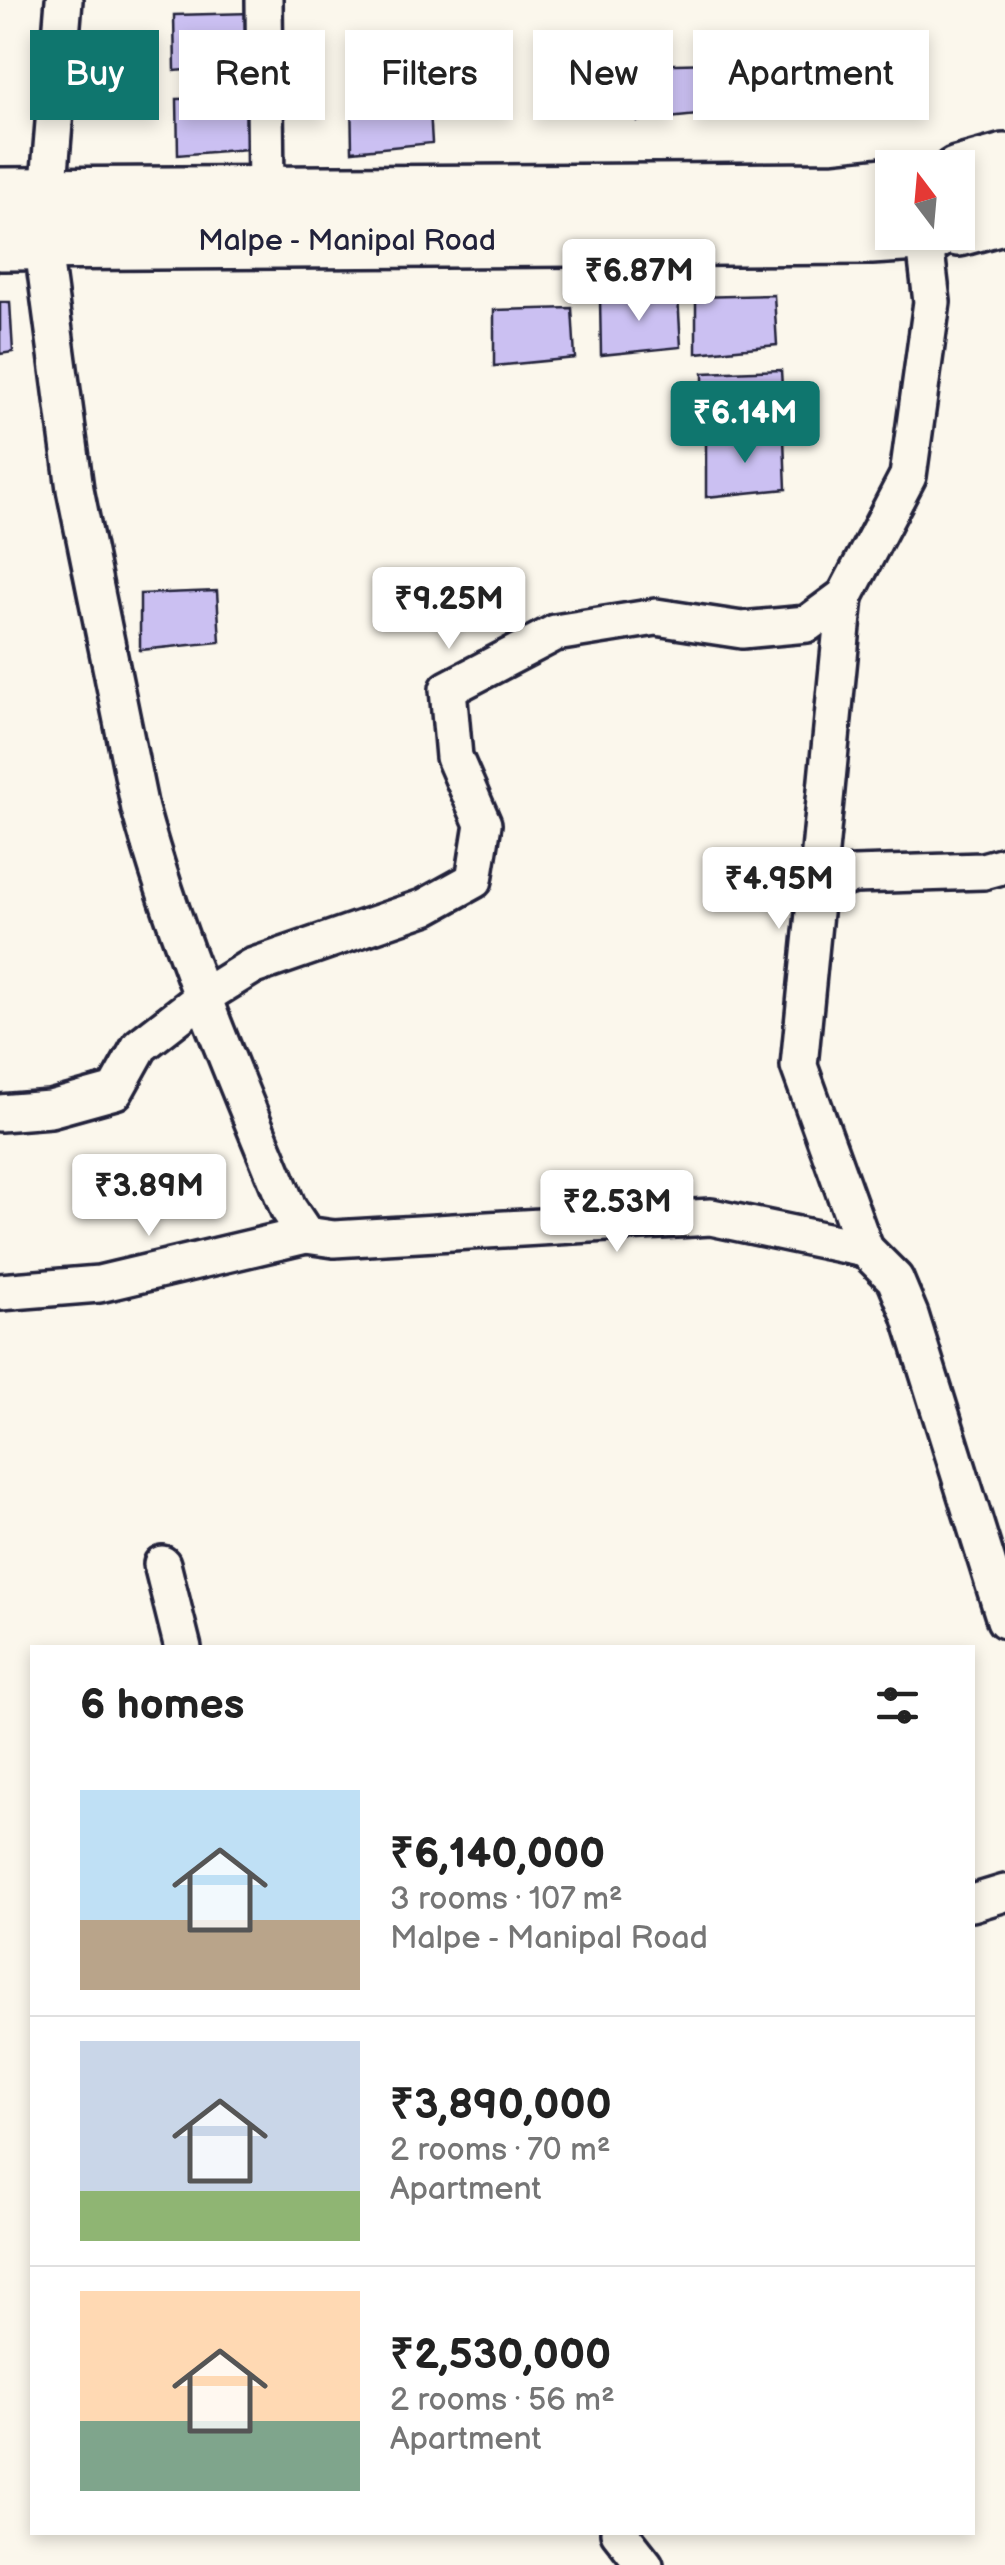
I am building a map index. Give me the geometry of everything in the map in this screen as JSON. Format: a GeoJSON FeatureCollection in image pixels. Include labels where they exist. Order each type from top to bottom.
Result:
{"type":"FeatureCollection","features":[{"type":"Feature","properties":{"kind":"highway"},"geometry":{"type":"LineString","coordinates":[[975,170],[1005,162]]}},
{"type":"Feature","properties":{"kind":"highway","name":"Malpe - Manipal Road"},"geometry":{"type":"LineString","coordinates":[[22,219],[266,194],[836,191],[875,187]]}},
{"type":"Feature","properties":{"kind":"highway","name":"Malpe - Manipal Road"},"geometry":{"type":"LineString","coordinates":[[975,223],[1005,215]]}},
{"type":"Feature","properties":{"kind":"highway","name":"Malpe - Manipal Road"},"geometry":{"type":"LineString","coordinates":[[22,219],[875,231]]}},
{"type":"Feature","properties":{"kind":"street"},"geometry":{"type":"LineString","coordinates":[[64,0],[22,219],[75,490],[152,853],[203,997],[288,1208],[306,1235]]}},
{"type":"Feature","properties":{"kind":"street"},"geometry":{"type":"LineString","coordinates":[[264,0],[266,194]]}},
{"type":"Feature","properties":{"kind":"street"},"geometry":{"type":"LineString","coordinates":[[937,250],[908,476],[845,596],[799,1066],[865,1249],[895,1279],[910,1316],[1005,1620]]}},
{"type":"Feature","properties":{"kind":"street"},"geometry":{"type":"LineString","coordinates":[[0,1113],[50,1109],[115,1091],[140,1046],[203,997],[251,967],[425,907],[474,880],[483,824],[454,757],[448,689],[555,633],[656,617],[742,630],[807,624],[845,596]]}},
{"type":"Feature","properties":{"kind":"street"},"geometry":{"type":"LineString","coordinates":[[816,886],[854,876],[983,871],[1005,865]]}},
{"type":"Feature","properties":{"kind":"street"},"geometry":{"type":"LineString","coordinates":[[0,1292],[99,1284],[306,1235],[334,1239],[710,1218],[865,1249]]}},
{"type":"Feature","properties":{"kind":"street"},"geometry":{"type":"LineString","coordinates":[[162,1564],[182,1645]]}},
{"type":"Feature","properties":{"kind":"street"},"geometry":{"type":"LineString","coordinates":[[975,1902],[1005,1893]]}},
{"type":"Feature","properties":{"kind":"street"},"geometry":{"type":"LineString","coordinates":[[621,2535],[645,2565]]}},
{"type":"Feature","properties":{"kind":"building"},"geometry":{"type":"Polygon","coordinates":[[[252,13],[253,30],[179,30],[179,71],[175,71],[174,15],[252,13]]]}},
{"type":"Feature","properties":{"kind":"building"},"geometry":{"type":"Polygon","coordinates":[[[673,64],[693,64],[693,116],[673,118],[673,64]]]}},
{"type":"Feature","properties":{"kind":"building"},"geometry":{"type":"Polygon","coordinates":[[[177,99],[179,120],[256,120],[258,148],[178,155],[177,99]]]}},
{"type":"Feature","properties":{"kind":"building"},"geometry":{"type":"Polygon","coordinates":[[[351,120],[431,120],[432,143],[352,151],[351,120]]]}},
{"type":"Feature","properties":{"kind":"building"},"geometry":{"type":"Polygon","coordinates":[[[774,295],[777,345],[696,353],[696,297],[774,295]]]}},
{"type":"Feature","properties":{"kind":"building"},"geometry":{"type":"Polygon","coordinates":[[[678,296],[681,347],[601,355],[600,299],[678,296]]]}},
{"type":"Feature","properties":{"kind":"building"},"geometry":{"type":"Polygon","coordinates":[[[0,302],[10,302],[13,352],[0,354],[0,302]]]}},
{"type":"Feature","properties":{"kind":"building"},"geometry":{"type":"Polygon","coordinates":[[[572,308],[575,358],[494,366],[494,310],[572,308]]]}},
{"type":"Feature","properties":{"kind":"building"},"geometry":{"type":"Polygon","coordinates":[[[781,370],[784,421],[703,429],[703,373],[781,370]]]}},
{"type":"Feature","properties":{"kind":"building"},"geometry":{"type":"Polygon","coordinates":[[[784,438],[786,489],[706,497],[706,440],[784,438]]]}},
{"type":"Feature","properties":{"kind":"building"},"geometry":{"type":"Polygon","coordinates":[[[217,591],[220,642],[140,650],[140,594],[217,591]]]}}]}
